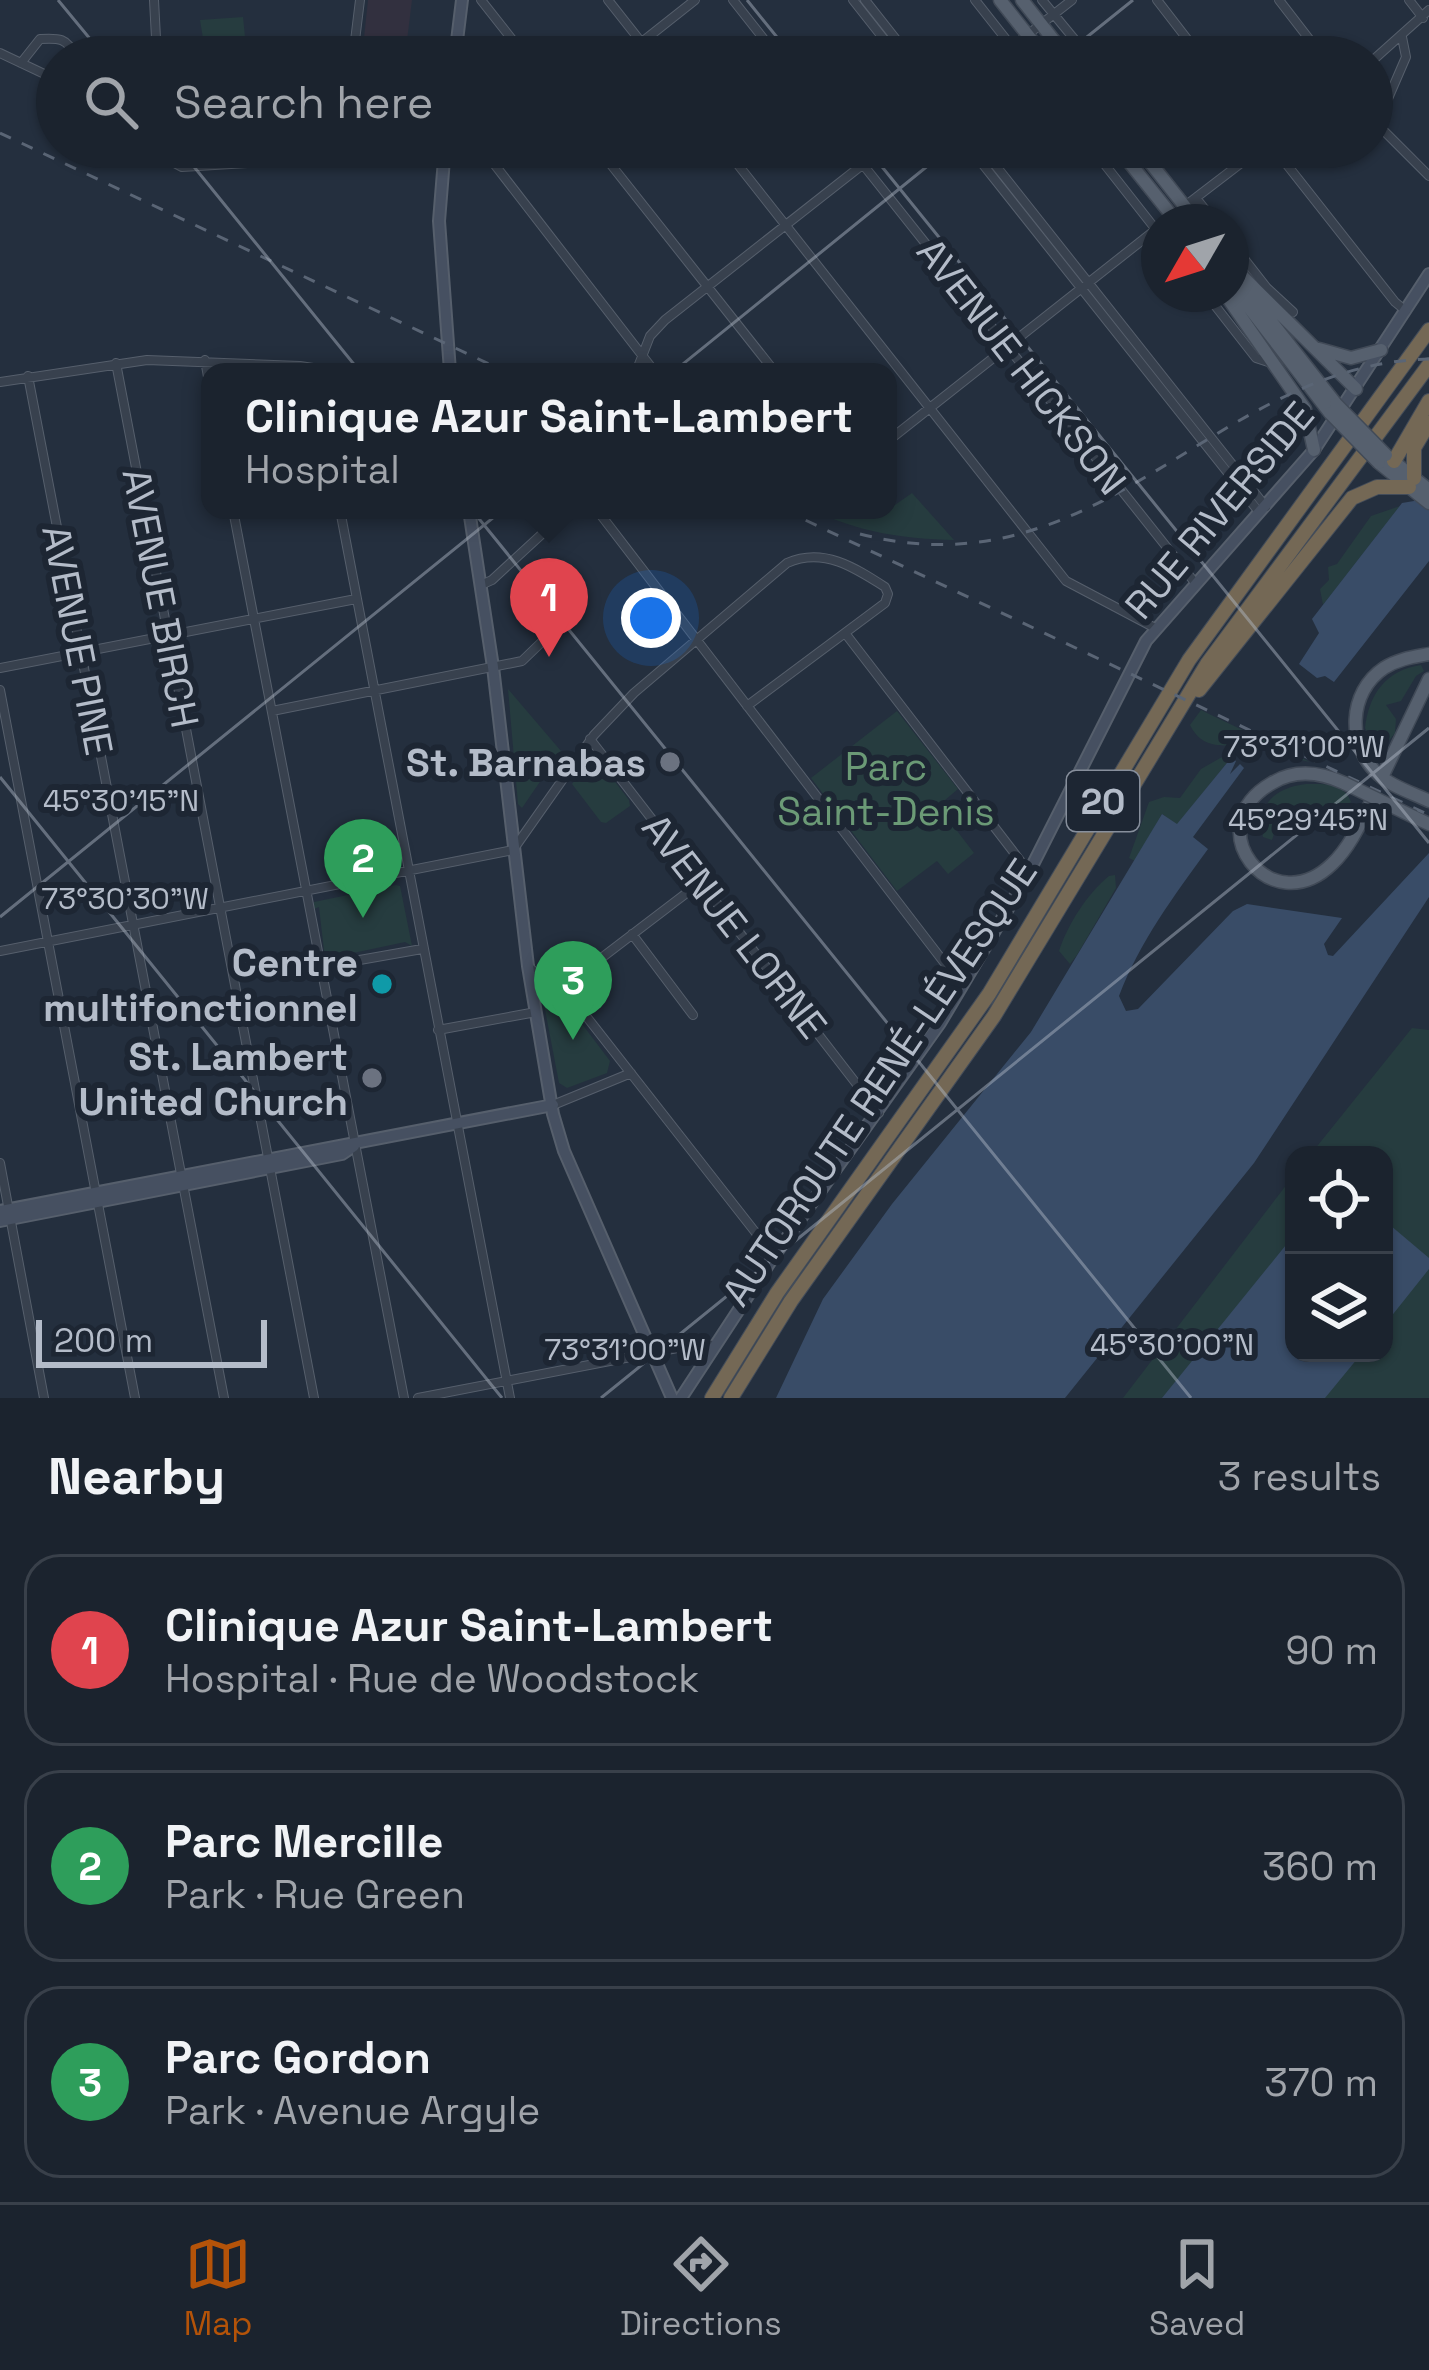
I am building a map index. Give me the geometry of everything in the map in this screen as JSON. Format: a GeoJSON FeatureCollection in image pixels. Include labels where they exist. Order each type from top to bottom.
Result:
{"type":"FeatureCollection","features":[{"type":"Feature","properties":{"kind":"highway","name":"AUTOROUTE RENÉ-LÉVESQUE"},"geometry":{"type":"LineString","coordinates":[[709,1398],[776,1293],[989,994],[1189,660],[1429,330]]}},
{"type":"Feature","properties":{"kind":"highway","name":"AUTOROUTE RENÉ-LÉVESQUE"},"geometry":{"type":"LineString","coordinates":[[733,1396],[799,1291],[994,1016],[1168,725],[1233,627],[1429,365]]}},
{"type":"Feature","properties":{"kind":"highway"},"geometry":{"type":"LineString","coordinates":[[1386,460],[1429,401]]}},
{"type":"Feature","properties":{"kind":"highway"},"geometry":{"type":"LineString","coordinates":[[1168,725],[1234,650],[1352,498],[1377,487],[1420,490],[1414,448],[1429,423]]}},
{"type":"Feature","properties":{"kind":"main road"},"geometry":{"type":"LineString","coordinates":[[1000,0],[1028,34]]}},
{"type":"Feature","properties":{"kind":"main road"},"geometry":{"type":"LineString","coordinates":[[1022,0],[1050,36]]}},
{"type":"Feature","properties":{"kind":"main road"},"geometry":{"type":"LineString","coordinates":[[1134,168],[1157,204]]}},
{"type":"Feature","properties":{"kind":"main road"},"geometry":{"type":"LineString","coordinates":[[1158,168],[1191,202]]}},
{"type":"Feature","properties":{"kind":"main road"},"geometry":{"type":"LineString","coordinates":[[1152,191],[1173,205],[1191,202]]}},
{"type":"Feature","properties":{"kind":"main road"},"geometry":{"type":"LineString","coordinates":[[1249,284],[1356,389]]}},
{"type":"Feature","properties":{"kind":"main road"},"geometry":{"type":"LineString","coordinates":[[1249,292],[1333,409]]}},
{"type":"Feature","properties":{"kind":"main road"},"geometry":{"type":"LineString","coordinates":[[1249,309],[1333,409],[1420,490]]}},
{"type":"Feature","properties":{"kind":"main road"},"geometry":{"type":"LineString","coordinates":[[1242,312],[1305,409],[1313,450]]}},
{"type":"Feature","properties":{"kind":"main road"},"geometry":{"type":"LineString","coordinates":[[1314,347],[1347,358],[1381,350]]}},
{"type":"Feature","properties":{"kind":"main road"},"geometry":{"type":"LineString","coordinates":[[1426,800],[1375,771],[1360,747],[1355,720],[1361,693],[1378,673],[1399,661],[1429,654]]}},
{"type":"Feature","properties":{"kind":"main road"},"geometry":{"type":"LineString","coordinates":[[1384,773],[1429,679]]}},
{"type":"Feature","properties":{"kind":"main road"},"geometry":{"type":"LineString","coordinates":[[1372,800],[1342,853],[1316,876],[1285,883],[1266,876],[1252,866],[1242,846],[1244,811],[1256,794],[1294,774],[1318,774],[1344,783],[1429,824]]}},
{"type":"Feature","properties":{"kind":"street"},"geometry":{"type":"LineString","coordinates":[[154,0],[156,36]]}},
{"type":"Feature","properties":{"kind":"street"},"geometry":{"type":"LineString","coordinates":[[356,36],[360,0]]}},
{"type":"Feature","properties":{"kind":"street"},"geometry":{"type":"LineString","coordinates":[[457,36],[461,0]]}},
{"type":"Feature","properties":{"kind":"street"},"geometry":{"type":"LineString","coordinates":[[481,0],[509,36]]}},
{"type":"Feature","properties":{"kind":"street"},"geometry":{"type":"LineString","coordinates":[[608,0],[636,36]]}},
{"type":"Feature","properties":{"kind":"street"},"geometry":{"type":"LineString","coordinates":[[650,36],[694,0]]}},
{"type":"Feature","properties":{"kind":"street"},"geometry":{"type":"LineString","coordinates":[[733,0],[761,36]]}},
{"type":"Feature","properties":{"kind":"street"},"geometry":{"type":"LineString","coordinates":[[854,0],[882,36]]}},
{"type":"Feature","properties":{"kind":"street"},"geometry":{"type":"LineString","coordinates":[[866,0],[894,36]]}},
{"type":"Feature","properties":{"kind":"street"},"geometry":{"type":"LineString","coordinates":[[975,0],[1003,36]]}},
{"type":"Feature","properties":{"kind":"street"},"geometry":{"type":"LineString","coordinates":[[1042,0],[1072,36]]}},
{"type":"Feature","properties":{"kind":"street"},"geometry":{"type":"LineString","coordinates":[[1026,36],[1072,0]]}},
{"type":"Feature","properties":{"kind":"street"},"geometry":{"type":"LineString","coordinates":[[1156,0],[1185,36]]}},
{"type":"Feature","properties":{"kind":"street"},"geometry":{"type":"LineString","coordinates":[[1279,0],[1307,36]]}},
{"type":"Feature","properties":{"kind":"street"},"geometry":{"type":"LineString","coordinates":[[1393,44],[1426,14],[1409,0]]}},
{"type":"Feature","properties":{"kind":"street"},"geometry":{"type":"LineString","coordinates":[[1393,83],[1406,57],[1402,37]]}},
{"type":"Feature","properties":{"kind":"street"},"geometry":{"type":"LineString","coordinates":[[20,63],[36,44]]}},
{"type":"Feature","properties":{"kind":"street"},"geometry":{"type":"LineString","coordinates":[[0,53],[36,70]]}},
{"type":"Feature","properties":{"kind":"street"},"geometry":{"type":"LineString","coordinates":[[1393,141],[1429,176]]}},
{"type":"Feature","properties":{"kind":"street"},"geometry":{"type":"LineString","coordinates":[[444,168],[440,220],[449,363]]}},
{"type":"Feature","properties":{"kind":"street"},"geometry":{"type":"LineString","coordinates":[[497,168],[648,363]]}},
{"type":"Feature","properties":{"kind":"street"},"geometry":{"type":"LineString","coordinates":[[614,168],[768,363]]}},
{"type":"Feature","properties":{"kind":"street"},"geometry":{"type":"LineString","coordinates":[[741,168],[893,363]]}},
{"type":"Feature","properties":{"kind":"street"},"geometry":{"type":"LineString","coordinates":[[639,363],[665,320],[858,168]]}},
{"type":"Feature","properties":{"kind":"street","name":"AVENUE HICKSON"},"geometry":{"type":"LineString","coordinates":[[866,168],[1196,584]]}},
{"type":"Feature","properties":{"kind":"street"},"geometry":{"type":"LineString","coordinates":[[986,168],[1263,510]]}},
{"type":"Feature","properties":{"kind":"street"},"geometry":{"type":"LineString","coordinates":[[997,168],[1084,286]]}},
{"type":"Feature","properties":{"kind":"street"},"geometry":{"type":"LineString","coordinates":[[1111,168],[1146,204]]}},
{"type":"Feature","properties":{"kind":"street"},"geometry":{"type":"LineString","coordinates":[[1193,204],[1235,168]]}},
{"type":"Feature","properties":{"kind":"street"},"geometry":{"type":"LineString","coordinates":[[1290,168],[1406,311]]}},
{"type":"Feature","properties":{"kind":"street"},"geometry":{"type":"LineString","coordinates":[[897,435],[1141,244]]}},
{"type":"Feature","properties":{"kind":"street"},"geometry":{"type":"LineString","coordinates":[[1249,265],[1293,312]]}},
{"type":"Feature","properties":{"kind":"street","name":"RUE RIVERSIDE"},"geometry":{"type":"LineString","coordinates":[[681,1398],[774,1256],[926,1047],[1031,869],[1134,662],[1156,628],[1313,450],[1429,274]]}},
{"type":"Feature","properties":{"kind":"street"},"geometry":{"type":"LineString","coordinates":[[1220,312],[1256,358],[1275,365]]}},
{"type":"Feature","properties":{"kind":"street"},"geometry":{"type":"LineString","coordinates":[[0,382],[116,363],[238,363]]}},
{"type":"Feature","properties":{"kind":"street","name":"AVENUE BIRCH"},"geometry":{"type":"LineString","coordinates":[[116,363],[314,1398]]}},
{"type":"Feature","properties":{"kind":"street"},"geometry":{"type":"LineString","coordinates":[[897,368],[1069,583],[1156,628]]}},
{"type":"Feature","properties":{"kind":"street","name":"AVENUE PINE"},"geometry":{"type":"LineString","coordinates":[[28,376],[224,1398]]}},
{"type":"Feature","properties":{"kind":"street"},"geometry":{"type":"LineString","coordinates":[[235,519],[404,1398]]}},
{"type":"Feature","properties":{"kind":"street"},"geometry":{"type":"LineString","coordinates":[[342,519],[510,1398]]}},
{"type":"Feature","properties":{"kind":"street"},"geometry":{"type":"LineString","coordinates":[[470,519],[494,667],[528,966],[553,1106],[564,1151],[672,1398]]}},
{"type":"Feature","properties":{"kind":"street"},"geometry":{"type":"LineString","coordinates":[[479,586],[493,580],[558,519]]}},
{"type":"Feature","properties":{"kind":"street"},"geometry":{"type":"LineString","coordinates":[[604,519],[964,984]]}},
{"type":"Feature","properties":{"kind":"street"},"geometry":{"type":"LineString","coordinates":[[0,950],[513,850],[590,739],[627,700],[787,563],[810,555],[826,556],[885,586],[885,603],[747,706]]}},
{"type":"Feature","properties":{"kind":"street"},"geometry":{"type":"LineString","coordinates":[[0,668],[356,599]]}},
{"type":"Feature","properties":{"kind":"street"},"geometry":{"type":"LineString","coordinates":[[272,711],[522,661],[578,607]]}},
{"type":"Feature","properties":{"kind":"street"},"geometry":{"type":"LineString","coordinates":[[845,633],[1031,869]]}},
{"type":"Feature","properties":{"kind":"street"},"geometry":{"type":"LineString","coordinates":[[0,691],[135,1398]]}},
{"type":"Feature","properties":{"kind":"street","name":"AVENUE LORNE"},"geometry":{"type":"LineString","coordinates":[[590,739],[879,1113]]}},
{"type":"Feature","properties":{"kind":"street"},"geometry":{"type":"LineString","coordinates":[[509,812],[524,820],[535,818]]}},
{"type":"Feature","properties":{"kind":"street"},"geometry":{"type":"LineString","coordinates":[[562,994],[582,973],[701,882]]}},
{"type":"Feature","properties":{"kind":"street"},"geometry":{"type":"LineString","coordinates":[[632,934],[693,1016]]}},
{"type":"Feature","properties":{"kind":"street"},"geometry":{"type":"LineString","coordinates":[[320,967],[422,949]]}},
{"type":"Feature","properties":{"kind":"street"},"geometry":{"type":"LineString","coordinates":[[528,966],[586,1016],[774,1256]]}},
{"type":"Feature","properties":{"kind":"street"},"geometry":{"type":"LineString","coordinates":[[437,1030],[536,1012]]}},
{"type":"Feature","properties":{"kind":"street"},"geometry":{"type":"LineString","coordinates":[[5,1215],[268,1163],[342,1154],[354,1146],[553,1106],[631,1073]]}},
{"type":"Feature","properties":{"kind":"street"},"geometry":{"type":"LineString","coordinates":[[0,1163],[5,1215],[44,1398]]}},
{"type":"Feature","properties":{"kind":"street"},"geometry":{"type":"LineString","coordinates":[[418,1398],[706,1342],[716,1345]]}},
{"type":"Feature","properties":{"kind":"shaded area"},"geometry":{"type":"Polygon","coordinates":[[[368,0],[412,0],[408,36],[364,36],[368,0]]]}},
{"type":"Feature","properties":{"kind":"green space"},"geometry":{"type":"Polygon","coordinates":[[[243,17],[245,36],[203,36],[200,20],[243,17]]]}},
{"type":"Feature","properties":{"kind":"green space"},"geometry":{"type":"Polygon","coordinates":[[[912,493],[954,540],[882,533],[834,519],[897,519],[897,504],[912,493]]]}},
{"type":"Feature","properties":{"kind":"green space"},"geometry":{"type":"Polygon","coordinates":[[[1400,506],[1323,605],[1320,589],[1329,580],[1328,567],[1337,564],[1371,516],[1400,506]]]}},
{"type":"Feature","properties":{"kind":"green space"},"geometry":{"type":"Polygon","coordinates":[[[1421,665],[1424,671],[1401,701],[1386,705],[1396,719],[1395,733],[1383,748],[1374,746],[1365,728],[1375,694],[1398,672],[1421,665]]]}},
{"type":"Feature","properties":{"kind":"green space"},"geometry":{"type":"Polygon","coordinates":[[[508,689],[561,751],[522,808],[518,804],[508,689]]]}},
{"type":"Feature","properties":{"kind":"green space"},"geometry":{"type":"Polygon","coordinates":[[[1201,710],[1310,762],[1263,744],[1205,741],[1190,725],[1201,710]]]}},
{"type":"Feature","properties":{"kind":"green space","name":"Parc Saint-Denis"},"geometry":{"type":"Polygon","coordinates":[[[897,711],[958,789],[938,806],[974,853],[948,874],[937,861],[897,891],[811,778],[897,711]]]}},
{"type":"Feature","properties":{"kind":"green space"},"geometry":{"type":"Polygon","coordinates":[[[590,757],[597,758],[629,800],[630,806],[606,823],[572,784],[590,757]]]}},
{"type":"Feature","properties":{"kind":"green space"},"geometry":{"type":"Polygon","coordinates":[[[1222,757],[1231,758],[1177,825],[1162,814],[1135,861],[1129,858],[1149,802],[1180,798],[1201,769],[1222,757]]]}},
{"type":"Feature","properties":{"kind":"green space"},"geometry":{"type":"Polygon","coordinates":[[[1306,784],[1338,788],[1351,802],[1337,814],[1328,805],[1320,819],[1313,806],[1282,809],[1272,840],[1263,837],[1262,816],[1270,800],[1285,789],[1306,784]]]}},
{"type":"Feature","properties":{"kind":"green space"},"geometry":{"type":"Polygon","coordinates":[[[1115,875],[1116,888],[1070,964],[1059,951],[1068,930],[1093,892],[1115,875]]]}},
{"type":"Feature","properties":{"kind":"green space"},"geometry":{"type":"Polygon","coordinates":[[[400,886],[412,946],[405,942],[325,959],[319,907],[314,909],[314,902],[400,886]]]}},
{"type":"Feature","properties":{"kind":"green space"},"geometry":{"type":"Polygon","coordinates":[[[553,996],[579,1020],[610,1061],[607,1073],[567,1088],[559,1083],[543,999],[553,996]]]}},
{"type":"Feature","properties":{"kind":"green space"},"geometry":{"type":"Polygon","coordinates":[[[1412,1028],[1429,1030],[1429,1398],[1123,1398],[1285,1187],[1285,1362],[1393,1362],[1393,1146],[1317,1146],[1412,1028]]]}},
{"type":"Feature","properties":{"kind":"water"},"geometry":{"type":"Polygon","coordinates":[[[1429,482],[1429,561],[1334,682],[1325,676],[1317,678],[1299,664],[1319,633],[1312,619],[1402,503],[1414,501],[1429,482]]]}},
{"type":"Feature","properties":{"kind":"water"},"geometry":{"type":"Polygon","coordinates":[[[1231,758],[1236,761],[1230,774],[1240,764],[1244,768],[1193,837],[1208,849],[1137,956],[1119,996],[1126,1011],[1138,1009],[1233,911],[1247,904],[1342,918],[1324,944],[1333,956],[1429,853],[1429,897],[1254,1163],[1065,1398],[776,1398],[823,1299],[892,1204],[1031,1032],[1162,814],[1177,824],[1231,758]]]}},
{"type":"Feature","properties":{"kind":"water"},"geometry":{"type":"Polygon","coordinates":[[[1393,1228],[1429,1258],[1429,1269],[1393,1314],[1393,1228]]]}},
{"type":"Feature","properties":{"kind":"water"},"geometry":{"type":"Polygon","coordinates":[[[1285,1246],[1285,1362],[1355,1362],[1325,1398],[1162,1398],[1285,1246]]]}},
{"type":"Feature","properties":{"kind":"railway"},"geometry":{"type":"LineString","coordinates":[[0,133],[36,150]]}},
{"type":"Feature","properties":{"kind":"railway"},"geometry":{"type":"LineString","coordinates":[[74,168],[487,363]]}},
{"type":"Feature","properties":{"kind":"railway"},"geometry":{"type":"LineString","coordinates":[[860,534],[945,544],[1021,534],[1090,507],[1283,397],[1353,370],[1429,359]]}},
{"type":"Feature","properties":{"kind":"railway"},"geometry":{"type":"LineString","coordinates":[[803,519],[1429,815]]}},
{"type":"Feature","properties":{"kind":"place","name":"Clinique Azur Saint-Lambert"},"geometry":{"type":"Point","coordinates":[549,657]}},
{"type":"Feature","properties":{"kind":"place","name":"St. Barnabas"},"geometry":{"type":"Point","coordinates":[670,762]}},
{"type":"Feature","properties":{"kind":"place","name":"Parc Mercille"},"geometry":{"type":"Point","coordinates":[363,918]}},
{"type":"Feature","properties":{"kind":"place","name":"Centre multifonctionnel"},"geometry":{"type":"Point","coordinates":[382,984]}},
{"type":"Feature","properties":{"kind":"place","name":"Parc Gordon"},"geometry":{"type":"Point","coordinates":[573,1040]}},
{"type":"Feature","properties":{"kind":"place","name":"St. Lambert United Church"},"geometry":{"type":"Point","coordinates":[372,1078]}}]}
